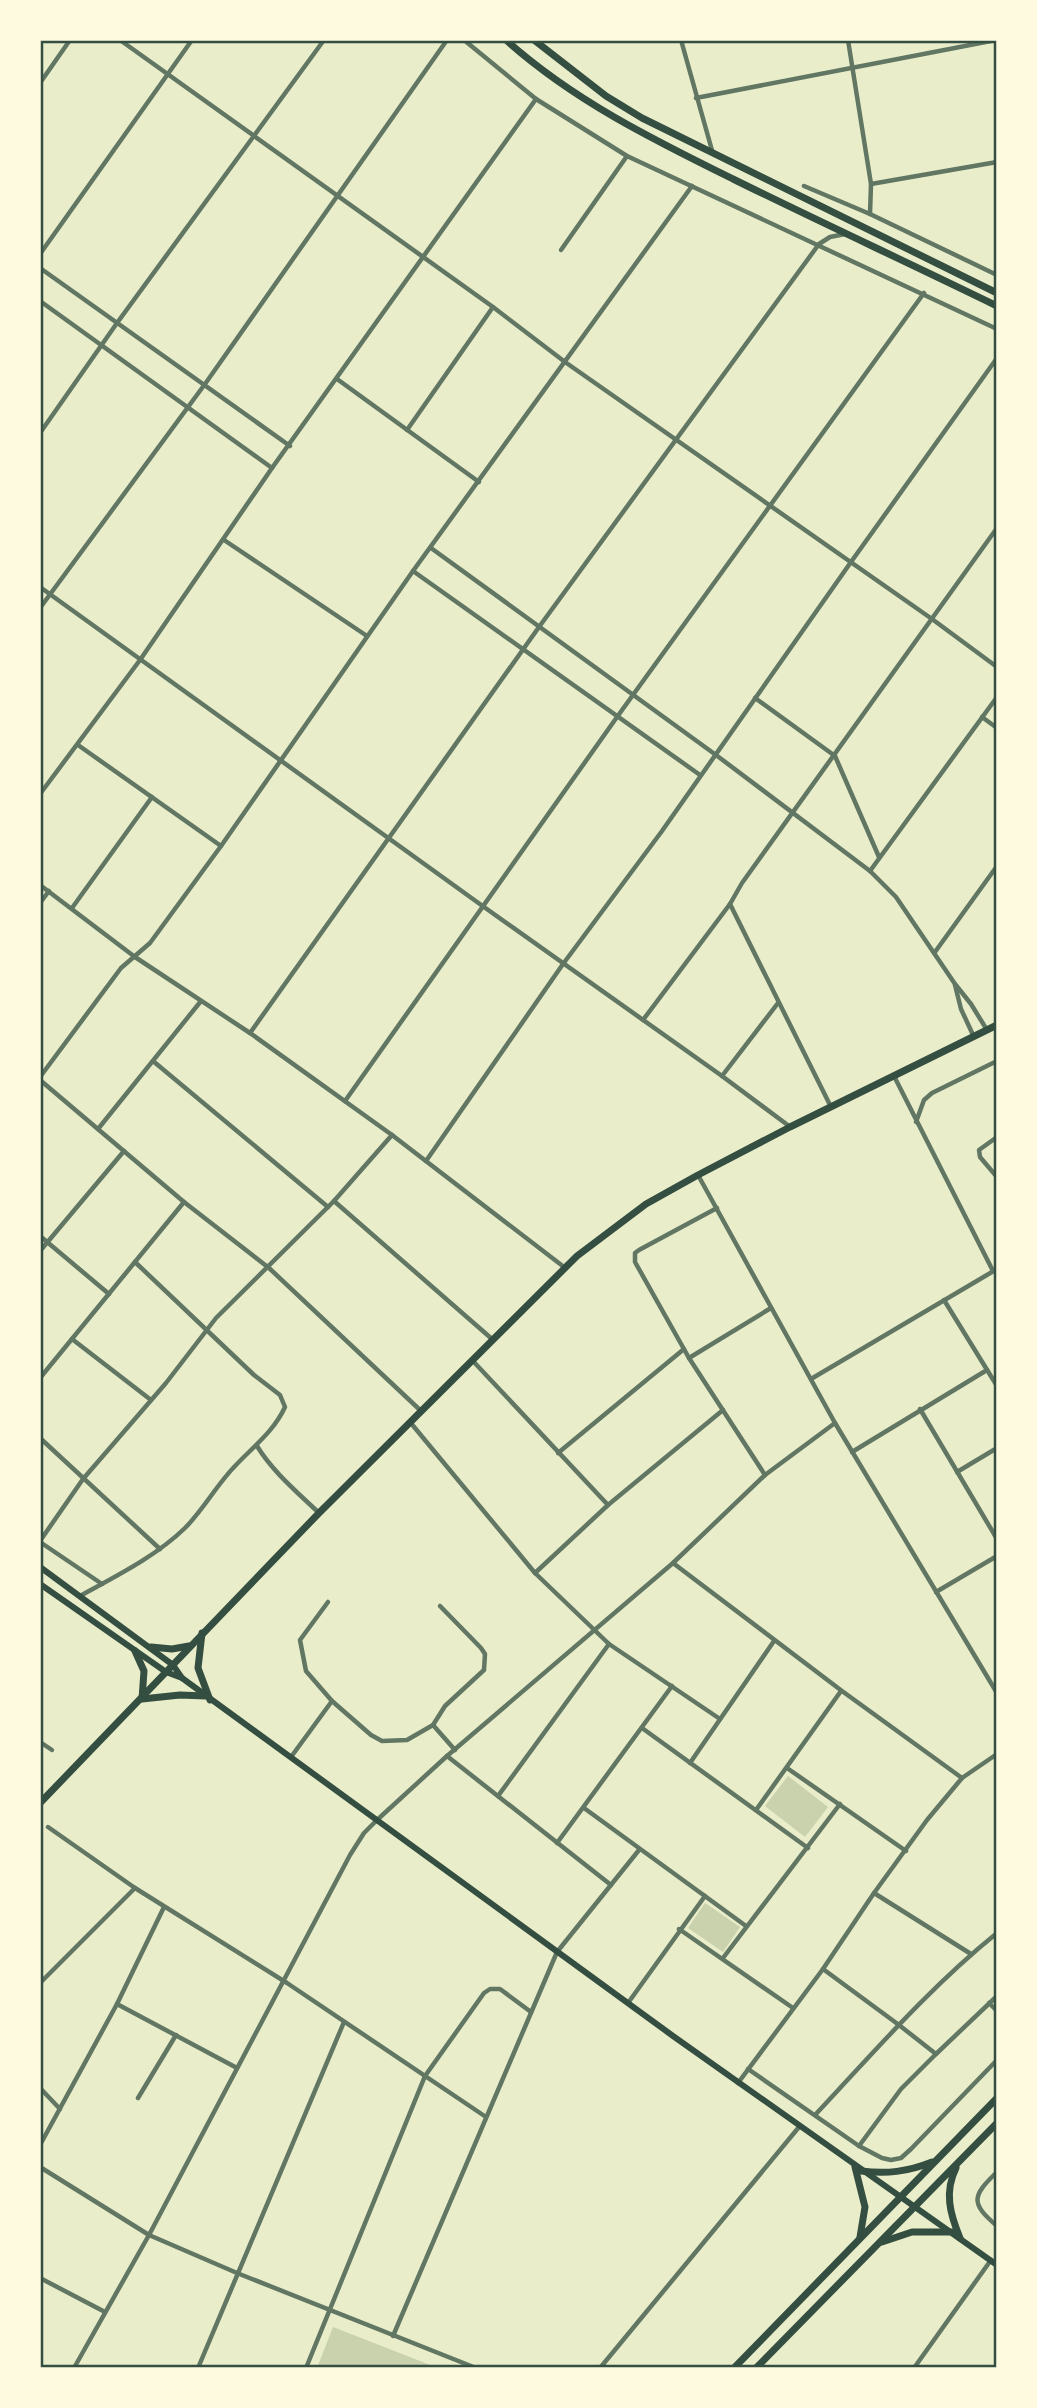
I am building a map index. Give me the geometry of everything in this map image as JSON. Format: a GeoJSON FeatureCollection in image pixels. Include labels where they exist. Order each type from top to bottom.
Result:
{"type":"FeatureCollection","features":[{"type":"Feature","properties":{"kind":"main road"},"geometry":{"type":"LineString","coordinates":[[506,40],[552,78],[620,122],[997,306]]}},
{"type":"Feature","properties":{"kind":"main road"},"geometry":{"type":"LineString","coordinates":[[534,40],[606,96],[642,118],[997,293]]}},
{"type":"Feature","properties":{"kind":"main road"},"geometry":{"type":"LineString","coordinates":[[40,1803],[319,1513],[564,1267],[646,1204],[790,1127],[997,1025]]}},
{"type":"Feature","properties":{"kind":"main road"},"geometry":{"type":"LineString","coordinates":[[40,1567],[173,1665],[182,1678],[207,1698],[799,2127],[994,2263]]}},
{"type":"Feature","properties":{"kind":"main road"},"geometry":{"type":"LineString","coordinates":[[40,1584],[166,1672],[182,1678]]}},
{"type":"Feature","properties":{"kind":"main road"},"geometry":{"type":"LineString","coordinates":[[202,1633],[198,1668],[207,1698]]}},
{"type":"Feature","properties":{"kind":"main road"},"geometry":{"type":"LineString","coordinates":[[150,1647],[172,1649],[190,1646]]}},
{"type":"Feature","properties":{"kind":"main road"},"geometry":{"type":"LineString","coordinates":[[135,1651],[144,1671],[142,1699]]}},
{"type":"Feature","properties":{"kind":"main road"},"geometry":{"type":"LineString","coordinates":[[142,1699],[180,1695],[207,1698]]}},
{"type":"Feature","properties":{"kind":"main road"},"geometry":{"type":"LineString","coordinates":[[734,2368],[997,2098]]}},
{"type":"Feature","properties":{"kind":"main road"},"geometry":{"type":"LineString","coordinates":[[756,2368],[997,2123]]}},
{"type":"Feature","properties":{"kind":"main road"},"geometry":{"type":"LineString","coordinates":[[858,2169],[885,2173],[906,2171],[936,2160]]}},
{"type":"Feature","properties":{"kind":"main road"},"geometry":{"type":"LineString","coordinates":[[960,2160],[950,2186],[949,2200],[960,2238]]}},
{"type":"Feature","properties":{"kind":"main road"},"geometry":{"type":"LineString","coordinates":[[858,2169],[865,2207],[859,2239]]}},
{"type":"Feature","properties":{"kind":"main road"},"geometry":{"type":"LineString","coordinates":[[878,2244],[912,2232],[952,2232]]}},
{"type":"Feature","properties":{"kind":"street"},"geometry":{"type":"LineString","coordinates":[[40,83],[70,40]]}},
{"type":"Feature","properties":{"kind":"street"},"geometry":{"type":"LineString","coordinates":[[120,40],[493,307],[565,362],[997,667]]}},
{"type":"Feature","properties":{"kind":"street"},"geometry":{"type":"LineString","coordinates":[[40,254],[192,40]]}},
{"type":"Feature","properties":{"kind":"street"},"geometry":{"type":"LineString","coordinates":[[40,433],[324,40]]}},
{"type":"Feature","properties":{"kind":"street"},"geometry":{"type":"LineString","coordinates":[[40,608],[339,197],[447,40]]}},
{"type":"Feature","properties":{"kind":"street"},"geometry":{"type":"LineString","coordinates":[[464,40],[536,99],[627,156],[997,328]]}},
{"type":"Feature","properties":{"kind":"street"},"geometry":{"type":"LineString","coordinates":[[681,40],[714,155]]}},
{"type":"Feature","properties":{"kind":"street"},"geometry":{"type":"LineString","coordinates":[[848,40],[871,184],[870,214]]}},
{"type":"Feature","properties":{"kind":"street"},"geometry":{"type":"LineString","coordinates":[[696,98],[996,40]]}},
{"type":"Feature","properties":{"kind":"street"},"geometry":{"type":"LineString","coordinates":[[40,794],[140,660],[272,468],[536,99]]}},
{"type":"Feature","properties":{"kind":"street"},"geometry":{"type":"LineString","coordinates":[[561,250],[627,156]]}},
{"type":"Feature","properties":{"kind":"street"},"geometry":{"type":"LineString","coordinates":[[871,184],[997,162]]}},
{"type":"Feature","properties":{"kind":"street"},"geometry":{"type":"LineString","coordinates":[[420,1410],[269,1268],[184,1202],[40,1079],[121,968],[150,943],[221,846],[413,571],[692,186]]}},
{"type":"Feature","properties":{"kind":"street"},"geometry":{"type":"LineString","coordinates":[[804,186],[870,214],[997,275]]}},
{"type":"Feature","properties":{"kind":"street"},"geometry":{"type":"LineString","coordinates":[[250,1033],[523,649],[820,244],[830,237],[846,234]]}},
{"type":"Feature","properties":{"kind":"street"},"geometry":{"type":"LineString","coordinates":[[40,268],[290,446]]}},
{"type":"Feature","properties":{"kind":"street"},"geometry":{"type":"LineString","coordinates":[[345,1101],[617,717],[923,293]]}},
{"type":"Feature","properties":{"kind":"street"},"geometry":{"type":"LineString","coordinates":[[40,301],[272,468]]}},
{"type":"Feature","properties":{"kind":"street"},"geometry":{"type":"LineString","coordinates":[[407,430],[493,307]]}},
{"type":"Feature","properties":{"kind":"street"},"geometry":{"type":"LineString","coordinates":[[426,1161],[563,964],[662,831],[997,358]]}},
{"type":"Feature","properties":{"kind":"street"},"geometry":{"type":"LineString","coordinates":[[337,379],[479,482]]}},
{"type":"Feature","properties":{"kind":"street"},"geometry":{"type":"LineString","coordinates":[[643,1020],[730,904],[742,883],[997,528]]}},
{"type":"Feature","properties":{"kind":"street"},"geometry":{"type":"LineString","coordinates":[[224,540],[367,636]]}},
{"type":"Feature","properties":{"kind":"street"},"geometry":{"type":"LineString","coordinates":[[431,548],[716,755],[870,871],[896,897],[987,1030]]}},
{"type":"Feature","properties":{"kind":"street"},"geometry":{"type":"LineString","coordinates":[[413,571],[700,775]]}},
{"type":"Feature","properties":{"kind":"street"},"geometry":{"type":"LineString","coordinates":[[40,587],[790,1127]]}},
{"type":"Feature","properties":{"kind":"street"},"geometry":{"type":"LineString","coordinates":[[870,871],[997,697]]}},
{"type":"Feature","properties":{"kind":"street"},"geometry":{"type":"LineString","coordinates":[[755,698],[835,756],[880,858]]}},
{"type":"Feature","properties":{"kind":"street"},"geometry":{"type":"LineString","coordinates":[[982,717],[997,728]]}},
{"type":"Feature","properties":{"kind":"street"},"geometry":{"type":"LineString","coordinates":[[78,745],[221,846]]}},
{"type":"Feature","properties":{"kind":"street"},"geometry":{"type":"LineString","coordinates":[[72,908],[152,797]]}},
{"type":"Feature","properties":{"kind":"street"},"geometry":{"type":"LineString","coordinates":[[935,952],[997,866]]}},
{"type":"Feature","properties":{"kind":"street"},"geometry":{"type":"LineString","coordinates":[[40,885],[135,957],[250,1033],[392,1135],[564,1267]]}},
{"type":"Feature","properties":{"kind":"street"},"geometry":{"type":"LineString","coordinates":[[40,903],[49,891]]}},
{"type":"Feature","properties":{"kind":"street"},"geometry":{"type":"LineString","coordinates":[[730,904],[831,1107]]}},
{"type":"Feature","properties":{"kind":"street"},"geometry":{"type":"LineString","coordinates":[[955,984],[961,1009],[974,1037]]}},
{"type":"Feature","properties":{"kind":"street"},"geometry":{"type":"LineString","coordinates":[[98,1129],[201,1000]]}},
{"type":"Feature","properties":{"kind":"street"},"geometry":{"type":"LineString","coordinates":[[722,1076],[778,1003]]}},
{"type":"Feature","properties":{"kind":"street"},"geometry":{"type":"LineString","coordinates":[[153,1061],[328,1207]]}},
{"type":"Feature","properties":{"kind":"street"},"geometry":{"type":"LineString","coordinates":[[916,1123],[925,1100],[932,1093],[997,1061]]}},
{"type":"Feature","properties":{"kind":"street"},"geometry":{"type":"LineString","coordinates":[[811,1379],[995,1270],[916,1123],[894,1076]]}},
{"type":"Feature","properties":{"kind":"street"},"geometry":{"type":"LineString","coordinates":[[102,1584],[40,1541],[83,1479],[180,1366],[205,1330],[334,1201],[392,1135]]}},
{"type":"Feature","properties":{"kind":"street"},"geometry":{"type":"LineString","coordinates":[[997,1136],[981,1146],[979,1154],[997,1177]]}},
{"type":"Feature","properties":{"kind":"street"},"geometry":{"type":"LineString","coordinates":[[40,1251],[124,1151]]}},
{"type":"Feature","properties":{"kind":"street"},"geometry":{"type":"LineString","coordinates":[[698,1175],[835,1423],[997,1693]]}},
{"type":"Feature","properties":{"kind":"street"},"geometry":{"type":"LineString","coordinates":[[334,1201],[492,1339]]}},
{"type":"Feature","properties":{"kind":"street"},"geometry":{"type":"LineString","coordinates":[[40,1378],[184,1202]]}},
{"type":"Feature","properties":{"kind":"street"},"geometry":{"type":"LineString","coordinates":[[717,1208],[672,1230],[635,1253],[635,1262],[684,1349],[765,1475]]}},
{"type":"Feature","properties":{"kind":"street"},"geometry":{"type":"LineString","coordinates":[[40,1236],[109,1294]]}},
{"type":"Feature","properties":{"kind":"street"},"geometry":{"type":"LineString","coordinates":[[80,1596],[160,1549],[187,1526],[236,1465],[280,1420],[285,1407],[280,1395],[205,1330],[135,1262]]}},
{"type":"Feature","properties":{"kind":"street"},"geometry":{"type":"LineString","coordinates":[[944,1300],[997,1386]]}},
{"type":"Feature","properties":{"kind":"street"},"geometry":{"type":"LineString","coordinates":[[689,1357],[771,1308]]}},
{"type":"Feature","properties":{"kind":"street"},"geometry":{"type":"LineString","coordinates":[[72,1339],[151,1400]]}},
{"type":"Feature","properties":{"kind":"street"},"geometry":{"type":"LineString","coordinates":[[558,1453],[684,1349]]}},
{"type":"Feature","properties":{"kind":"street"},"geometry":{"type":"LineString","coordinates":[[472,1360],[608,1505]]}},
{"type":"Feature","properties":{"kind":"street"},"geometry":{"type":"LineString","coordinates":[[852,1452],[987,1370]]}},
{"type":"Feature","properties":{"kind":"street"},"geometry":{"type":"LineString","coordinates":[[920,1409],[997,1539]]}},
{"type":"Feature","properties":{"kind":"street"},"geometry":{"type":"LineString","coordinates":[[535,1573],[608,1505],[723,1410]]}},
{"type":"Feature","properties":{"kind":"street"},"geometry":{"type":"LineString","coordinates":[[410,1422],[535,1573],[595,1632],[720,1719]]}},
{"type":"Feature","properties":{"kind":"street"},"geometry":{"type":"LineString","coordinates":[[75,2368],[364,1833],[447,1756],[673,1563],[765,1475],[835,1423]]}},
{"type":"Feature","properties":{"kind":"street"},"geometry":{"type":"LineString","coordinates":[[40,1438],[160,1549]]}},
{"type":"Feature","properties":{"kind":"street"},"geometry":{"type":"LineString","coordinates":[[257,1446],[286,1482],[319,1513]]}},
{"type":"Feature","properties":{"kind":"street"},"geometry":{"type":"LineString","coordinates":[[957,1472],[997,1448]]}},
{"type":"Feature","properties":{"kind":"street"},"geometry":{"type":"LineString","coordinates":[[936,1592],[997,1556]]}},
{"type":"Feature","properties":{"kind":"street"},"geometry":{"type":"LineString","coordinates":[[673,1563],[774,1641],[962,1778]]}},
{"type":"Feature","properties":{"kind":"street"},"geometry":{"type":"LineString","coordinates":[[328,1601],[300,1640],[306,1671],[332,1701],[371,1735],[382,1741],[407,1740],[433,1725],[445,1706],[484,1670],[485,1654],[481,1648],[440,1606]]}},
{"type":"Feature","properties":{"kind":"street"},"geometry":{"type":"LineString","coordinates":[[690,1763],[774,1641]]}},
{"type":"Feature","properties":{"kind":"street"},"geometry":{"type":"LineString","coordinates":[[499,1797],[609,1644]]}},
{"type":"Feature","properties":{"kind":"street"},"geometry":{"type":"LineString","coordinates":[[557,1843],[672,1686]]}},
{"type":"Feature","properties":{"kind":"street"},"geometry":{"type":"LineString","coordinates":[[756,1810],[842,1691]]}},
{"type":"Feature","properties":{"kind":"street"},"geometry":{"type":"LineString","coordinates":[[291,1758],[332,1701]]}},
{"type":"Feature","properties":{"kind":"street"},"geometry":{"type":"LineString","coordinates":[[433,1725],[455,1750]]}},
{"type":"Feature","properties":{"kind":"street"},"geometry":{"type":"LineString","coordinates":[[642,1728],[808,1848]]}},
{"type":"Feature","properties":{"kind":"street"},"geometry":{"type":"LineString","coordinates":[[40,1742],[52,1750]]}},
{"type":"Feature","properties":{"kind":"street"},"geometry":{"type":"LineString","coordinates":[[738,2082],[823,1969],[927,1820],[962,1778],[997,1754]]}},
{"type":"Feature","properties":{"kind":"street"},"geometry":{"type":"LineString","coordinates":[[447,1756],[611,1885]]}},
{"type":"Feature","properties":{"kind":"street"},"geometry":{"type":"LineString","coordinates":[[787,1768],[906,1851]]}},
{"type":"Feature","properties":{"kind":"street"},"geometry":{"type":"LineString","coordinates":[[723,1958],[841,1804]]}},
{"type":"Feature","properties":{"kind":"street"},"geometry":{"type":"LineString","coordinates":[[584,1808],[747,1926]]}},
{"type":"Feature","properties":{"kind":"street"},"geometry":{"type":"LineString","coordinates":[[48,1826],[164,1908],[284,1981],[486,2117]]}},
{"type":"Feature","properties":{"kind":"street"},"geometry":{"type":"LineString","coordinates":[[393,2336],[557,1952],[639,1850]]}},
{"type":"Feature","properties":{"kind":"street"},"geometry":{"type":"LineString","coordinates":[[40,1983],[135,1888]]}},
{"type":"Feature","properties":{"kind":"street"},"geometry":{"type":"LineString","coordinates":[[874,1893],[971,1954]]}},
{"type":"Feature","properties":{"kind":"street"},"geometry":{"type":"LineString","coordinates":[[628,2004],[705,1896]]}},
{"type":"Feature","properties":{"kind":"street"},"geometry":{"type":"LineString","coordinates":[[40,2145],[117,2004],[164,1908]]}},
{"type":"Feature","properties":{"kind":"street"},"geometry":{"type":"LineString","coordinates":[[679,1929],[793,2008]]}},
{"type":"Feature","properties":{"kind":"street"},"geometry":{"type":"LineString","coordinates":[[816,2115],[899,2025],[971,1954],[996,1935]]}},
{"type":"Feature","properties":{"kind":"street"},"geometry":{"type":"LineString","coordinates":[[823,1969],[936,2054]]}},
{"type":"Feature","properties":{"kind":"street"},"geometry":{"type":"LineString","coordinates":[[306,2368],[425,2076],[484,1993],[490,1989],[499,1989],[531,2012]]}},
{"type":"Feature","properties":{"kind":"street"},"geometry":{"type":"LineString","coordinates":[[859,2146],[901,2089],[997,1996]]}},
{"type":"Feature","properties":{"kind":"street"},"geometry":{"type":"LineString","coordinates":[[989,2003],[997,2011]]}},
{"type":"Feature","properties":{"kind":"street"},"geometry":{"type":"LineString","coordinates":[[117,2004],[237,2068]]}},
{"type":"Feature","properties":{"kind":"street"},"geometry":{"type":"LineString","coordinates":[[198,2368],[344,2022]]}},
{"type":"Feature","properties":{"kind":"street"},"geometry":{"type":"LineString","coordinates":[[138,2098],[176,2035]]}},
{"type":"Feature","properties":{"kind":"street"},"geometry":{"type":"LineString","coordinates":[[748,2069],[859,2146],[891,2160],[901,2158],[997,2060]]}},
{"type":"Feature","properties":{"kind":"street"},"geometry":{"type":"LineString","coordinates":[[40,2088],[60,2109]]}},
{"type":"Feature","properties":{"kind":"street"},"geometry":{"type":"LineString","coordinates":[[600,2368],[799,2127]]}},
{"type":"Feature","properties":{"kind":"street"},"geometry":{"type":"LineString","coordinates":[[40,2167],[149,2235],[476,2368]]}},
{"type":"Feature","properties":{"kind":"street"},"geometry":{"type":"LineString","coordinates":[[997,2172],[978,2193],[976,2199],[983,2214],[997,2226]]}},
{"type":"Feature","properties":{"kind":"street"},"geometry":{"type":"LineString","coordinates":[[914,2368],[994,2263]]}},
{"type":"Feature","properties":{"kind":"street"},"geometry":{"type":"LineString","coordinates":[[41,2280],[105,2312]]}},
{"type":"Feature","properties":{"kind":"green space"},"geometry":{"type":"Polygon","coordinates":[[[788,1776],[828,1807],[805,1837],[765,1806],[788,1776]]]}},
{"type":"Feature","properties":{"kind":"green space"},"geometry":{"type":"Polygon","coordinates":[[[705,1903],[740,1927],[723,1952],[688,1928],[705,1903]]]}},
{"type":"Feature","properties":{"kind":"green space"},"geometry":{"type":"Polygon","coordinates":[[[333,2327],[438,2368],[317,2368],[333,2327]]]}}]}
